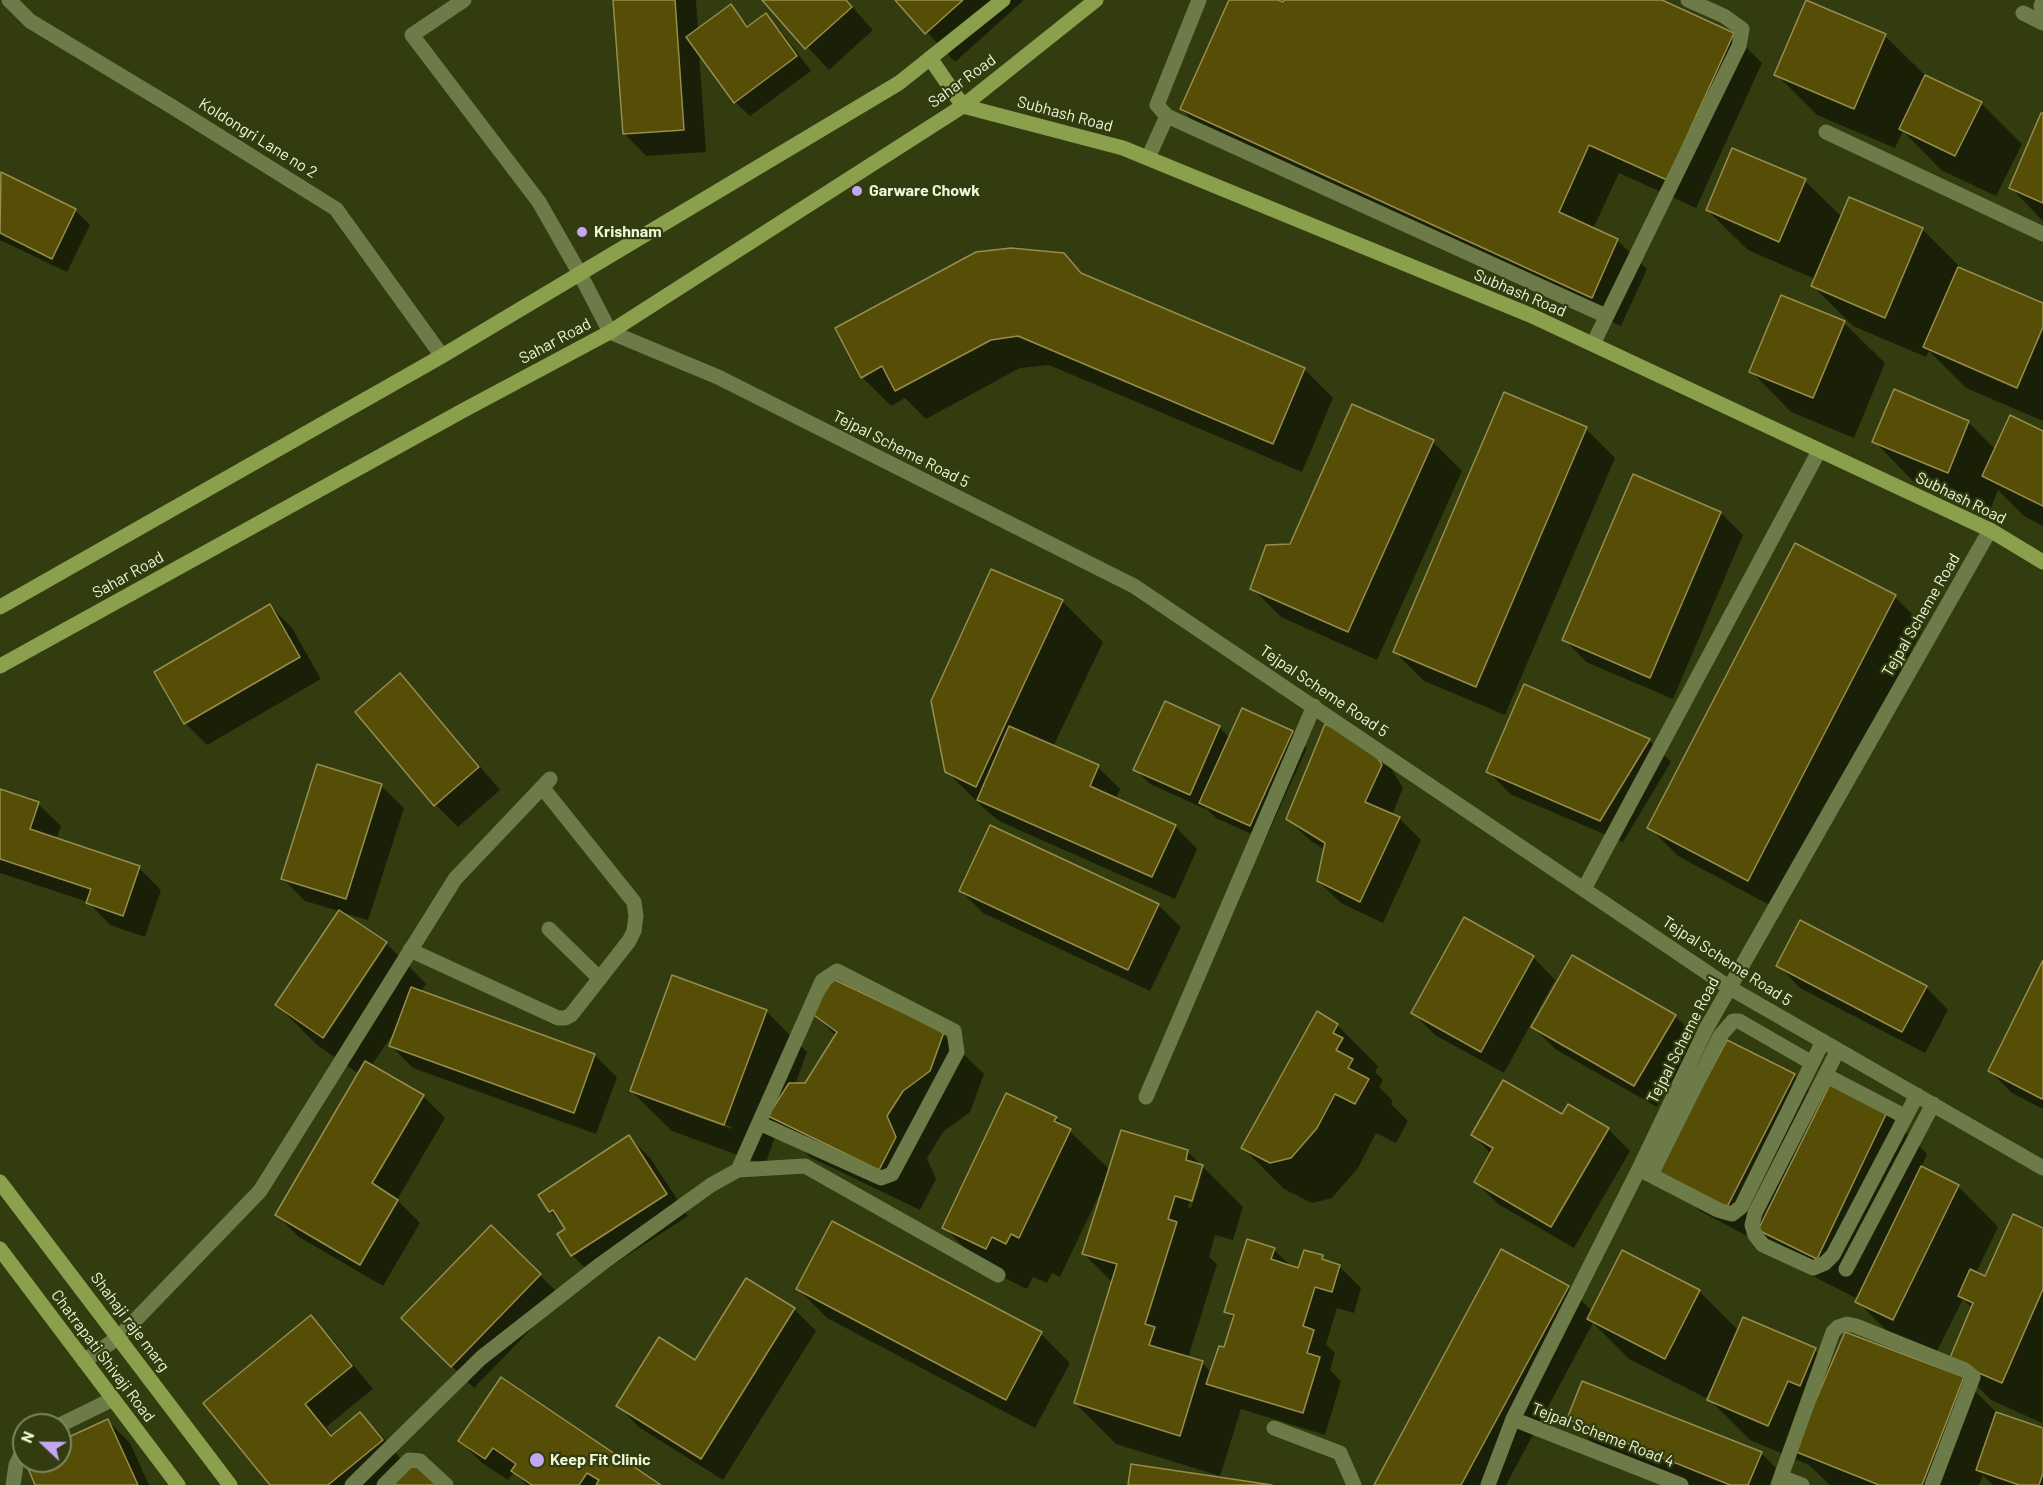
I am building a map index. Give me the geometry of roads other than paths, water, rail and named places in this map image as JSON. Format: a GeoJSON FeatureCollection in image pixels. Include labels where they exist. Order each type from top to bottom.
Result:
{"type":"FeatureCollection","features":[{"type":"Feature","properties":{"kind":"main road"},"geometry":{"type":"LineString","coordinates":[[0,607],[442,356],[899,83],[1003,0]]}},
{"type":"Feature","properties":{"kind":"main road","name":"Sahar Road"},"geometry":{"type":"LineString","coordinates":[[0,666],[610,332],[963,106],[1096,0]]}},
{"type":"Feature","properties":{"kind":"main road"},"geometry":{"type":"LineString","coordinates":[[930,58],[963,106]]}},
{"type":"Feature","properties":{"kind":"main road","name":"Subhash Road"},"geometry":{"type":"LineString","coordinates":[[963,106],[1123,148],[1530,315],[1990,530],[2043,562]]}},
{"type":"Feature","properties":{"kind":"main road","name":"Shahaji raje marg"},"geometry":{"type":"LineString","coordinates":[[0,1182],[230,1485]]}},
{"type":"Feature","properties":{"kind":"main road","name":"Chatrapati Shivaji Road"},"geometry":{"type":"LineString","coordinates":[[0,1249],[178,1485]]}},
{"type":"Feature","properties":{"kind":"street","name":"Koldongri Lane no 2"},"geometry":{"type":"LineString","coordinates":[[9,0],[30,21],[336,209],[442,356]]}},
{"type":"Feature","properties":{"kind":"street"},"geometry":{"type":"LineString","coordinates":[[464,0],[412,36],[539,202],[610,332]]}},
{"type":"Feature","properties":{"kind":"street"},"geometry":{"type":"LineString","coordinates":[[1199,0],[1157,105],[1167,116],[1606,316]]}},
{"type":"Feature","properties":{"kind":"street"},"geometry":{"type":"LineString","coordinates":[[1593,344],[1739,46],[1742,29],[1724,16],[1689,0]]}},
{"type":"Feature","properties":{"kind":"street"},"geometry":{"type":"LineString","coordinates":[[2043,1],[2043,14]]}},
{"type":"Feature","properties":{"kind":"street"},"geometry":{"type":"LineString","coordinates":[[2023,13],[2043,23]]}},
{"type":"Feature","properties":{"kind":"street"},"geometry":{"type":"LineString","coordinates":[[1148,159],[1167,116]]}},
{"type":"Feature","properties":{"kind":"street"},"geometry":{"type":"LineString","coordinates":[[1826,132],[2043,234]]}},
{"type":"Feature","properties":{"kind":"street","name":"Tejpal Scheme Road 5"},"geometry":{"type":"LineString","coordinates":[[610,332],[718,377],[1134,586],[1730,988],[2043,1167]]}},
{"type":"Feature","properties":{"kind":"street"},"geometry":{"type":"LineString","coordinates":[[1584,889],[1819,451]]}},
{"type":"Feature","properties":{"kind":"street","name":"Tejpal Scheme Road"},"geometry":{"type":"LineString","coordinates":[[1488,1485],[1513,1419],[1645,1172],[1713,1033],[1730,988],[1990,530]]}},
{"type":"Feature","properties":{"kind":"street"},"geometry":{"type":"LineString","coordinates":[[1146,1097],[1314,706]]}},
{"type":"Feature","properties":{"kind":"street"},"geometry":{"type":"LineString","coordinates":[[84,1361],[119,1337],[260,1191],[410,950],[455,879],[546,782],[634,902],[636,916],[632,936],[571,1015],[565,1018],[558,1018],[410,950]]}},
{"type":"Feature","properties":{"kind":"street"},"geometry":{"type":"LineString","coordinates":[[549,929],[599,978]]}},
{"type":"Feature","properties":{"kind":"street"},"geometry":{"type":"LineString","coordinates":[[738,1170],[822,981],[837,971],[954,1031],[957,1052],[892,1174],[881,1178],[759,1123]]}},
{"type":"Feature","properties":{"kind":"street"},"geometry":{"type":"LineString","coordinates":[[1713,1033],[1733,1021],[1739,1021],[1812,1063]]}},
{"type":"Feature","properties":{"kind":"street"},"geometry":{"type":"LineString","coordinates":[[1645,1172],[1718,1210],[1732,1214],[1741,1207],[1823,1041]]}},
{"type":"Feature","properties":{"kind":"street"},"geometry":{"type":"LineString","coordinates":[[1838,1050],[1755,1213],[1752,1225],[1755,1235],[1763,1245],[1814,1268],[1825,1263],[1833,1255],[1917,1095]]}},
{"type":"Feature","properties":{"kind":"street"},"geometry":{"type":"LineString","coordinates":[[1825,1075],[1905,1116]]}},
{"type":"Feature","properties":{"kind":"street"},"geometry":{"type":"LineString","coordinates":[[1846,1269],[1933,1104]]}},
{"type":"Feature","properties":{"kind":"street"},"geometry":{"type":"LineString","coordinates":[[833,1182],[843,1160]]}},
{"type":"Feature","properties":{"kind":"street"},"geometry":{"type":"LineString","coordinates":[[352,1485],[481,1358],[601,1264],[711,1185],[738,1170],[805,1166],[998,1275]]}},
{"type":"Feature","properties":{"kind":"street"},"geometry":{"type":"LineString","coordinates":[[1802,1485],[1779,1481],[1833,1332],[1846,1324],[1965,1370],[1973,1377],[1932,1485]]}},
{"type":"Feature","properties":{"kind":"street"},"geometry":{"type":"LineString","coordinates":[[72,1419],[114,1399]]}},
{"type":"Feature","properties":{"kind":"street","name":"Tejpal Scheme Road 4"},"geometry":{"type":"LineString","coordinates":[[1513,1419],[1647,1479],[1681,1485]]}},
{"type":"Feature","properties":{"kind":"street"},"geometry":{"type":"LineString","coordinates":[[1274,1428],[1340,1454],[1354,1485]]}},
{"type":"Feature","properties":{"kind":"street"},"geometry":{"type":"LineString","coordinates":[[384,1485],[409,1460],[420,1461],[446,1485]]}},
{"type":"Feature","properties":{"kind":"place","name":"Garware Chowk"},"geometry":{"type":"Point","coordinates":[857,191]}},
{"type":"Feature","properties":{"kind":"place","name":"Krishnam"},"geometry":{"type":"Point","coordinates":[582,232]}},
{"type":"Feature","properties":{"kind":"place","name":"Keep Fit Clinic"},"geometry":{"type":"Point","coordinates":[537,1460]}}]}
